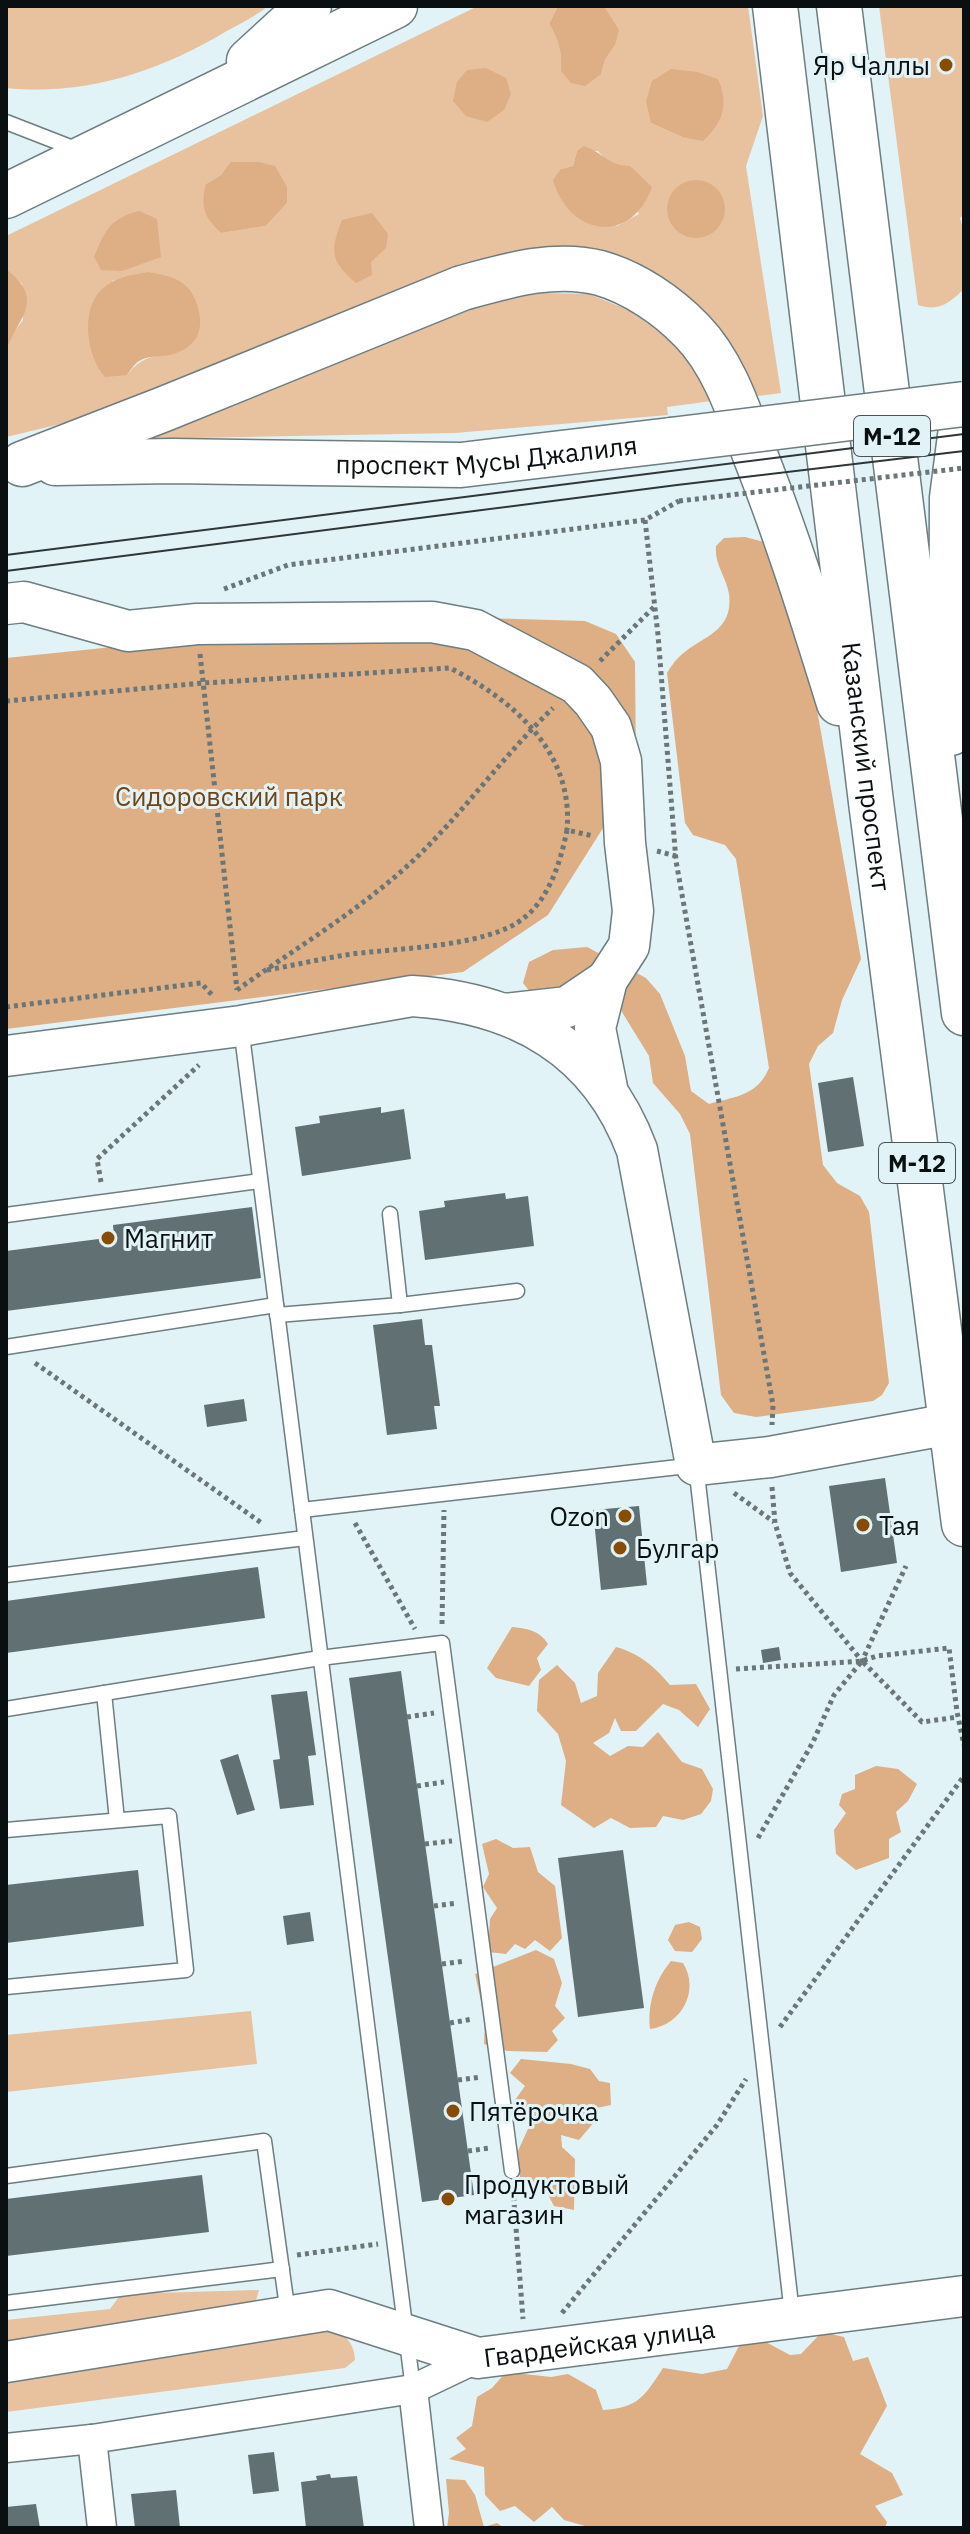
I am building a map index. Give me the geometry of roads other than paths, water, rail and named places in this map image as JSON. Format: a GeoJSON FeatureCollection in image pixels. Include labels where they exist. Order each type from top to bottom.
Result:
{"type":"FeatureCollection","features":[{"type":"Feature","properties":{"kind":"main road"},"geometry":{"type":"LineString","coordinates":[[211,94],[309,6]]}},
{"type":"Feature","properties":{"kind":"main road"},"geometry":{"type":"LineString","coordinates":[[6,196],[395,6]]}},
{"type":"Feature","properties":{"kind":"main road","name":"Казанский проспект"},"geometry":{"type":"LineString","coordinates":[[775,6],[871,802],[964,1524]]}},
{"type":"Feature","properties":{"kind":"main road","name":"М-12"},"geometry":{"type":"LineString","coordinates":[[839,6],[964,1013]]}},
{"type":"Feature","properties":{"kind":"main road"},"geometry":{"type":"LineString","coordinates":[[14,465],[164,409],[462,288],[511,274],[555,268],[598,273],[635,287],[666,308],[693,332],[718,368],[736,405],[780,518],[871,802]]}},
{"type":"Feature","properties":{"kind":"main road"},"geometry":{"type":"LineString","coordinates":[[946,867],[953,693],[952,498],[964,405]]}},
{"type":"Feature","properties":{"kind":"main road","name":"проспект Мусы Джалиля"},"geometry":{"type":"LineString","coordinates":[[14,465],[172,461],[461,465],[964,405]]}},
{"type":"Feature","properties":{"kind":"street"},"geometry":{"type":"LineString","coordinates":[[6,604],[24,602],[128,631],[197,624],[432,622],[475,630],[577,684],[611,727],[621,761],[625,843],[633,911],[629,946],[607,980],[595,1028],[608,1092]]}},
{"type":"Feature","properties":{"kind":"street"},"geometry":{"type":"LineString","coordinates":[[500,1015],[567,1007],[607,980]]}},
{"type":"Feature","properties":{"kind":"street"},"geometry":{"type":"LineString","coordinates":[[6,1056],[239,1008],[412,996],[440,997],[542,1031],[578,1057],[608,1092],[637,1150],[696,1465],[770,1457],[950,1424]]}},
{"type":"Feature","properties":{"kind":"street","name":"Гвардейская улица"},"geometry":{"type":"LineString","coordinates":[[6,2362],[329,2310],[478,2358],[964,2296]]}},
{"type":"Feature","properties":{"kind":"street"},"geometry":{"type":"LineString","coordinates":[[6,2448],[92,2439],[413,2389],[478,2358]]}},
{"type":"Feature","properties":{"kind":"street"},"geometry":{"type":"LineString","coordinates":[[413,2389],[429,2528]]}},
{"type":"Feature","properties":{"kind":"street"},"geometry":{"type":"LineString","coordinates":[[92,2439],[102,2528]]}},
{"type":"Feature","properties":{"kind":"lane"},"geometry":{"type":"LineString","coordinates":[[6,122],[90,154]]}},
{"type":"Feature","properties":{"kind":"lane"},"geometry":{"type":"LineString","coordinates":[[239,1008],[413,2389]]}},
{"type":"Feature","properties":{"kind":"lane"},"geometry":{"type":"LineString","coordinates":[[6,1215],[260,1181]]}},
{"type":"Feature","properties":{"kind":"lane"},"geometry":{"type":"LineString","coordinates":[[390,1214],[400,1305]]}},
{"type":"Feature","properties":{"kind":"lane"},"geometry":{"type":"LineString","coordinates":[[9,1347],[277,1310],[400,1305],[517,1291]]}},
{"type":"Feature","properties":{"kind":"lane"},"geometry":{"type":"LineString","coordinates":[[302,1510],[696,1465],[793,2320]]}},
{"type":"Feature","properties":{"kind":"lane"},"geometry":{"type":"LineString","coordinates":[[6,1575],[305,1538]]}},
{"type":"Feature","properties":{"kind":"lane"},"geometry":{"type":"LineString","coordinates":[[6,1709],[320,1658],[442,1643],[512,2171]]}},
{"type":"Feature","properties":{"kind":"lane"},"geometry":{"type":"LineString","coordinates":[[104,1693],[117,1820]]}},
{"type":"Feature","properties":{"kind":"lane"},"geometry":{"type":"LineString","coordinates":[[6,1830],[169,1816],[186,1970],[6,1987]]}},
{"type":"Feature","properties":{"kind":"lane"},"geometry":{"type":"LineString","coordinates":[[6,2176],[264,2141],[288,2316]]}},
{"type":"Feature","properties":{"kind":"lane"},"geometry":{"type":"LineString","coordinates":[[6,2303],[281,2263]]}},
{"type":"Feature","properties":{"kind":"tram line"},"geometry":{"type":"LineString","coordinates":[[6,555],[964,434]]}},
{"type":"Feature","properties":{"kind":"tram line"},"geometry":{"type":"LineString","coordinates":[[6,571],[964,451]]}},
{"type":"Feature","properties":{"kind":"place","name":"Яр Чаллы"},"geometry":{"type":"Point","coordinates":[946,65]}},
{"type":"Feature","properties":{"kind":"place","name":"Магнит"},"geometry":{"type":"Point","coordinates":[108,1238]}},
{"type":"Feature","properties":{"kind":"place","name":"Ozon"},"geometry":{"type":"Point","coordinates":[625,1516]}},
{"type":"Feature","properties":{"kind":"place","name":"Тая"},"geometry":{"type":"Point","coordinates":[863,1525]}},
{"type":"Feature","properties":{"kind":"place","name":"Булгар"},"geometry":{"type":"Point","coordinates":[620,1548]}},
{"type":"Feature","properties":{"kind":"place","name":"Пятёрочка"},"geometry":{"type":"Point","coordinates":[453,2111]}},
{"type":"Feature","properties":{"kind":"place","name":"Продуктовый магазин"},"geometry":{"type":"Point","coordinates":[448,2199]}},
{"type":"Feature","properties":{"kind":"park label","name":"Сидоровский парк"},"geometry":{"type":"Point","coordinates":[229,796]}}]}
